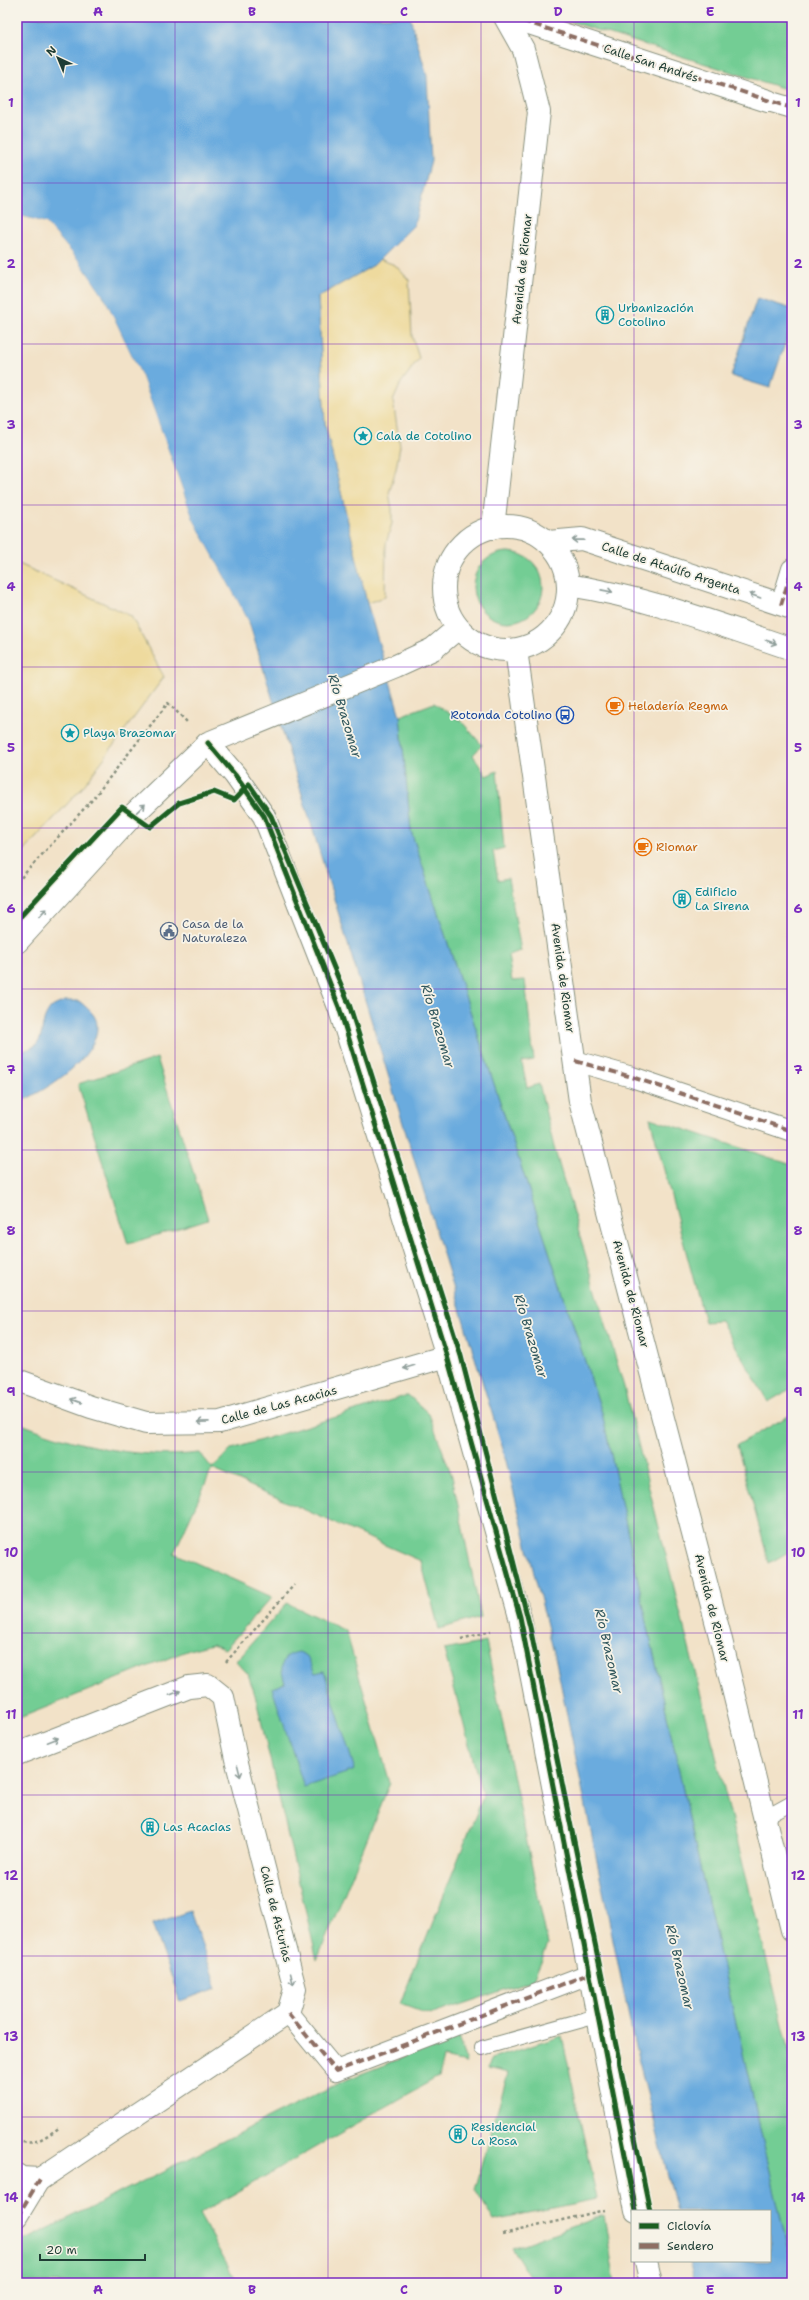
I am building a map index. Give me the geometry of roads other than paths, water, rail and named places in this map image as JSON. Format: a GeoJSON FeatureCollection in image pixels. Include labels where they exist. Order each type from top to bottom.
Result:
{"type":"FeatureCollection","features":[{"type":"Feature","properties":{"kind":"street","name":"Avenida de Riomar"},"geometry":{"type":"LineString","coordinates":[[493,528],[539,112],[523,49],[505,17]]}},
{"type":"Feature","properties":{"kind":"street","name":"Calle San Andrés"},"geometry":{"type":"LineString","coordinates":[[511,17],[792,108]]}},
{"type":"Feature","properties":{"kind":"street"},"geometry":{"type":"LineString","coordinates":[[512,526],[532,532],[548,542],[561,559],[568,585],[567,603],[560,620],[548,634],[533,644],[516,650],[494,649],[474,642],[458,628],[448,609],[444,588],[448,568],[458,550],[474,535],[493,528],[512,526]]}},
{"type":"Feature","properties":{"kind":"street","name":"Calle de Ataúlfo Argenta"},"geometry":{"type":"LineString","coordinates":[[548,542],[582,539],[786,607]]}},
{"type":"Feature","properties":{"kind":"street"},"geometry":{"type":"LineString","coordinates":[[786,607],[792,569]]}},
{"type":"Feature","properties":{"kind":"street"},"geometry":{"type":"LineString","coordinates":[[568,585],[608,591],[684,612],[792,648]]}},
{"type":"Feature","properties":{"kind":"street"},"geometry":{"type":"LineString","coordinates":[[17,942],[123,826],[208,743],[434,649],[458,628]]}},
{"type":"Feature","properties":{"kind":"street","name":"Avenida de Riomar"},"geometry":{"type":"LineString","coordinates":[[516,650],[580,1101],[718,1629],[763,1819],[792,1930]]}},
{"type":"Feature","properties":{"kind":"street"},"geometry":{"type":"LineString","coordinates":[[208,743],[235,775],[264,816],[339,1006],[447,1356],[520,1617],[635,2207]]}},
{"type":"Feature","properties":{"kind":"street"},"geometry":{"type":"LineString","coordinates":[[575,1061],[632,1078],[792,1131]]}},
{"type":"Feature","properties":{"kind":"street","name":"Calle de Las Acacias"},"geometry":{"type":"LineString","coordinates":[[17,1380],[91,1406],[146,1423],[220,1422],[447,1356]]}},
{"type":"Feature","properties":{"kind":"street","name":"Calle de Asturias"},"geometry":{"type":"LineString","coordinates":[[17,1754],[189,1687],[208,1685],[223,1697],[236,1759],[295,1989],[288,2013]]}},
{"type":"Feature","properties":{"kind":"street"},"geometry":{"type":"LineString","coordinates":[[17,2217],[40,2178],[288,2013],[336,2071],[589,1974]]}},
{"type":"Feature","properties":{"kind":"street"},"geometry":{"type":"LineString","coordinates":[[17,2175],[21,2178],[40,2178]]}},
{"type":"Feature","properties":{"kind":"street"},"geometry":{"type":"LineString","coordinates":[[646,2262],[651,2283]]}},
{"type":"Feature","properties":{"kind":"lane"},"geometry":{"type":"LineString","coordinates":[[763,1819],[792,1803]]}},
{"type":"Feature","properties":{"kind":"lane"},"geometry":{"type":"LineString","coordinates":[[482,2048],[597,2016]]}},
{"type":"Feature","properties":{"kind":"water","name":"Río Brazomar"},"geometry":{"type":"Polygon","coordinates":[[[17,17],[410,17],[427,76],[431,161],[414,225],[374,265],[318,297],[325,424],[367,603],[400,716],[411,831],[602,1413],[692,1832],[792,2267],[792,2283],[695,2283],[689,2262],[771,2262],[771,2210],[677,2210],[634,2042],[556,1661],[503,1449],[249,622],[193,519],[142,377],[105,299],[79,261],[46,223],[17,215],[17,17]]]}},
{"type":"Feature","properties":{"kind":"water"},"geometry":{"type":"Polygon","coordinates":[[[757,298],[792,309],[792,323],[770,388],[731,376],[757,298]]]}},
{"type":"Feature","properties":{"kind":"water"},"geometry":{"type":"Polygon","coordinates":[[[65,1001],[79,1001],[91,1012],[97,1021],[95,1037],[89,1050],[80,1061],[55,1082],[17,1103],[17,1052],[28,1049],[39,1041],[46,1015],[51,1008],[65,1001]]]}},
{"type":"Feature","properties":{"kind":"water"},"geometry":{"type":"Polygon","coordinates":[[[299,1652],[307,1656],[315,1673],[324,1671],[355,1770],[304,1787],[272,1688],[285,1683],[282,1672],[284,1659],[299,1652]]]}},
{"type":"Feature","properties":{"kind":"water"},"geometry":{"type":"Polygon","coordinates":[[[190,1911],[217,1988],[180,2001],[153,1924],[190,1911]]]}},
{"type":"Feature","properties":{"kind":"place","name":"Urbanización Cotolino"},"geometry":{"type":"Point","coordinates":[605,315]}},
{"type":"Feature","properties":{"kind":"place","name":"Cala de Cotolino"},"geometry":{"type":"Point","coordinates":[363,436]}},
{"type":"Feature","properties":{"kind":"place","name":"Heladería Regma"},"geometry":{"type":"Point","coordinates":[615,706]}},
{"type":"Feature","properties":{"kind":"place","name":"Rotonda Cotolino"},"geometry":{"type":"Point","coordinates":[565,715]}},
{"type":"Feature","properties":{"kind":"place","name":"Playa Brazomar"},"geometry":{"type":"Point","coordinates":[70,733]}},
{"type":"Feature","properties":{"kind":"place","name":"Riomar"},"geometry":{"type":"Point","coordinates":[643,847]}},
{"type":"Feature","properties":{"kind":"place","name":"Edificio La Sirena"},"geometry":{"type":"Point","coordinates":[682,899]}},
{"type":"Feature","properties":{"kind":"place","name":"Casa de la Naturaleza"},"geometry":{"type":"Point","coordinates":[169,931]}},
{"type":"Feature","properties":{"kind":"place","name":"Las Acacias"},"geometry":{"type":"Point","coordinates":[150,1827]}},
{"type":"Feature","properties":{"kind":"place","name":"Residencial La Rosa"},"geometry":{"type":"Point","coordinates":[458,2134]}}]}
